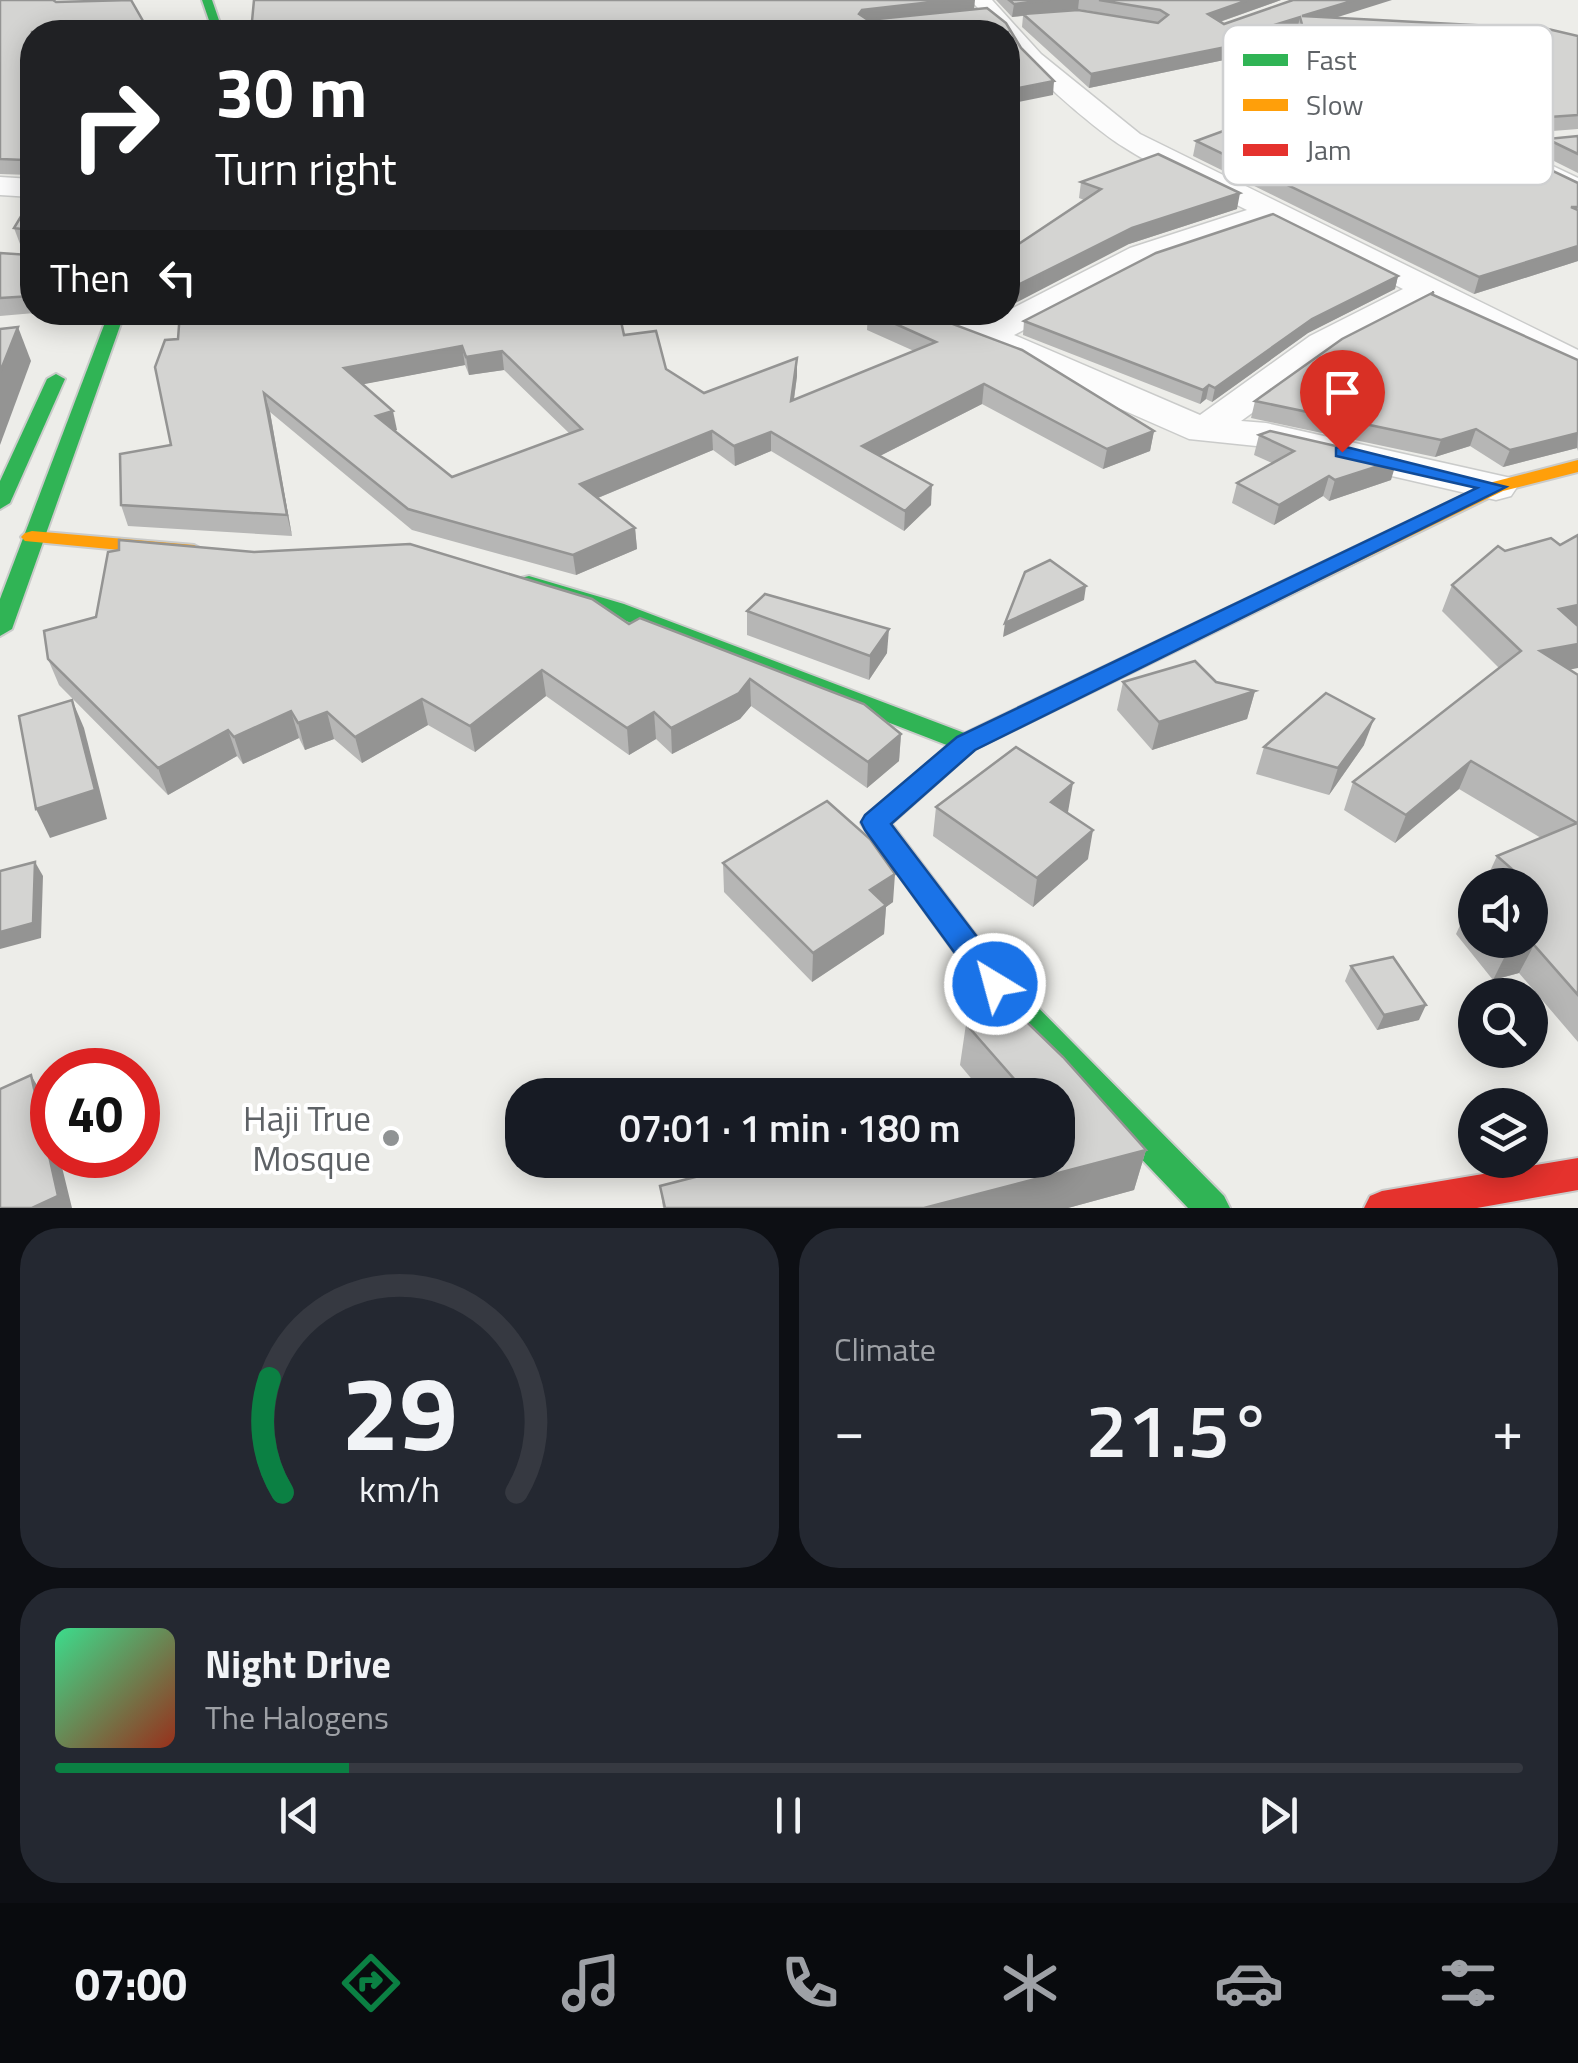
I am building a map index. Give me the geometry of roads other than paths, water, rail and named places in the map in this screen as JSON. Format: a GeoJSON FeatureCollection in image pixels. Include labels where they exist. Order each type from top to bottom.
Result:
{"type":"FeatureCollection","features":[{"type":"Feature","properties":{"kind":"main road"},"geometry":{"type":"LineString","coordinates":[[0,630],[112,325]]}},
{"type":"Feature","properties":{"kind":"main road"},"geometry":{"type":"LineString","coordinates":[[0,503],[62,364]]}},
{"type":"Feature","properties":{"kind":"main road"},"geometry":{"type":"LineString","coordinates":[[1212,1208],[995,984],[875,822],[966,743],[1496,487],[1578,466]]}},
{"type":"Feature","properties":{"kind":"main road"},"geometry":{"type":"LineString","coordinates":[[32,537],[223,554]]}},
{"type":"Feature","properties":{"kind":"main road"},"geometry":{"type":"LineString","coordinates":[[508,576],[616,609],[966,743]]}},
{"type":"Feature","properties":{"kind":"main road"},"geometry":{"type":"LineString","coordinates":[[1382,1208],[1578,1174]]}},
{"type":"Feature","properties":{"kind":"street"},"geometry":{"type":"LineString","coordinates":[[980,0],[1002,20]]}},
{"type":"Feature","properties":{"kind":"street"},"geometry":{"type":"LineString","coordinates":[[1020,42],[1034,59],[1130,140],[1578,364]]}},
{"type":"Feature","properties":{"kind":"street"},"geometry":{"type":"LineString","coordinates":[[1553,177],[1578,190]]}},
{"type":"Feature","properties":{"kind":"street"},"geometry":{"type":"LineString","coordinates":[[1020,319],[1142,256],[1275,211]]}},
{"type":"Feature","properties":{"kind":"street"},"geometry":{"type":"LineString","coordinates":[[1203,432],[1323,344],[1431,288]]}},
{"type":"Feature","properties":{"kind":"street"},"geometry":{"type":"LineString","coordinates":[[948,325],[986,336],[1203,432],[1266,435],[1496,487]]}},
{"type":"Feature","properties":{"kind":"street"},"geometry":{"type":"LineString","coordinates":[[986,336],[1007,325]]}},
{"type":"Feature","properties":{"kind":"place","name":"Haji True Mosque"},"geometry":{"type":"Point","coordinates":[391,1138]}}]}
